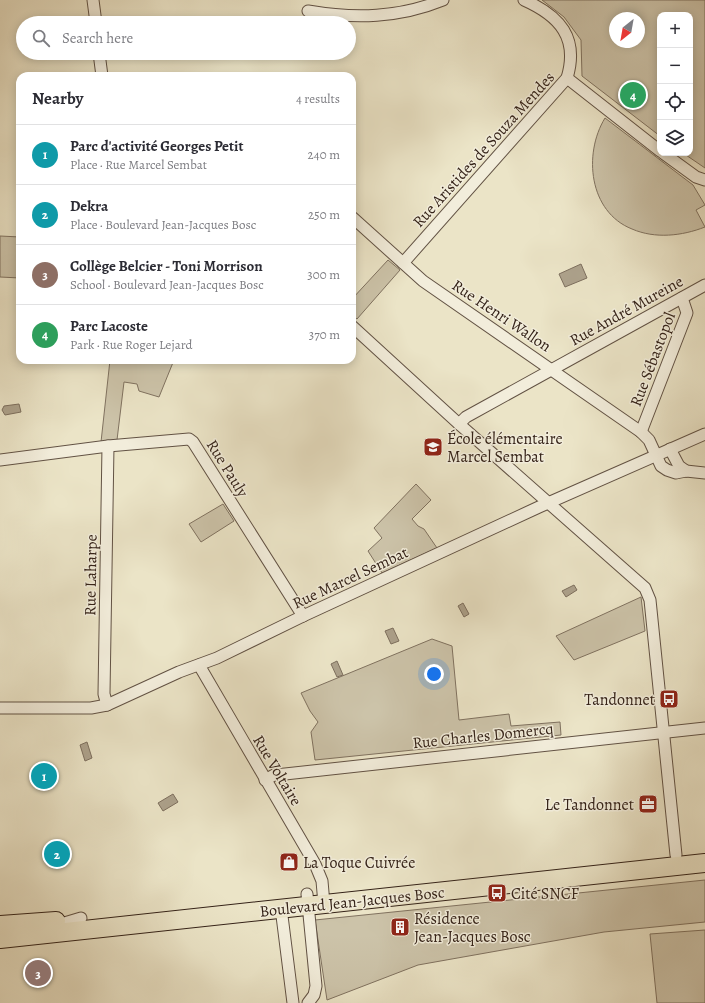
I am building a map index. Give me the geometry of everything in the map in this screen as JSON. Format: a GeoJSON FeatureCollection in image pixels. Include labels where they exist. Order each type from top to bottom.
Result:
{"type":"FeatureCollection","features":[{"type":"Feature","properties":{"kind":"main road","name":"Boulevard Jean-Jacques Bosc"},"geometry":{"type":"LineString","coordinates":[[0,939],[280,908],[316,899],[676,855],[702,860]]}},
{"type":"Feature","properties":{"kind":"main road","name":"Boulevard Jean-Jacques Bosc"},"geometry":{"type":"LineString","coordinates":[[0,925],[635,871],[702,860]]}},
{"type":"Feature","properties":{"kind":"street"},"geometry":{"type":"LineString","coordinates":[[93,0],[95,16]]}},
{"type":"Feature","properties":{"kind":"street"},"geometry":{"type":"LineString","coordinates":[[308,11],[337,16],[381,16],[418,9],[444,0]]}},
{"type":"Feature","properties":{"kind":"street","name":"Rue Aristides de Souza Mendes"},"geometry":{"type":"LineString","coordinates":[[403,263],[567,78],[572,63],[571,45],[564,30],[550,16],[535,5],[524,0]]}},
{"type":"Feature","properties":{"kind":"street"},"geometry":{"type":"LineString","coordinates":[[100,60],[101,72]]}},
{"type":"Feature","properties":{"kind":"street"},"geometry":{"type":"LineString","coordinates":[[567,78],[657,149]]}},
{"type":"Feature","properties":{"kind":"street"},"geometry":{"type":"LineString","coordinates":[[667,156],[696,177],[705,180]]}},
{"type":"Feature","properties":{"kind":"street","name":"Rue Henri Wallon"},"geometry":{"type":"LineString","coordinates":[[356,221],[423,281],[552,368],[641,432],[649,440],[661,466],[676,473],[686,471]]}},
{"type":"Feature","properties":{"kind":"street","name":"Rue André Mureine"},"geometry":{"type":"LineString","coordinates":[[459,424],[466,417],[552,368],[705,285]]}},
{"type":"Feature","properties":{"kind":"street","name":"Rue Sébastopol"},"geometry":{"type":"LineString","coordinates":[[641,432],[687,313],[682,298]]}},
{"type":"Feature","properties":{"kind":"street"},"geometry":{"type":"LineString","coordinates":[[356,330],[459,424],[645,588],[650,600],[676,855],[669,862],[635,871]]}},
{"type":"Feature","properties":{"kind":"street","name":"Rue Marcel Sembat"},"geometry":{"type":"LineString","coordinates":[[0,708],[92,708],[107,705],[179,672],[199,665],[303,616],[705,434]]}},
{"type":"Feature","properties":{"kind":"street","name":"Rue Pauly"},"geometry":{"type":"LineString","coordinates":[[0,460],[108,446],[184,438],[189,439],[193,442],[303,616]]}},
{"type":"Feature","properties":{"kind":"street","name":"Rue Laharpe"},"geometry":{"type":"LineString","coordinates":[[107,705],[104,694],[108,446]]}},
{"type":"Feature","properties":{"kind":"street"},"geometry":{"type":"LineString","coordinates":[[670,449],[679,466],[686,471],[705,473]]}},
{"type":"Feature","properties":{"kind":"street","name":"Rue Voltaire"},"geometry":{"type":"LineString","coordinates":[[199,665],[315,864],[322,881],[316,899],[316,986],[314,995],[308,1003]]}},
{"type":"Feature","properties":{"kind":"street","name":"Rue Charles Domercq"},"geometry":{"type":"LineString","coordinates":[[265,780],[274,775],[705,728]]}},
{"type":"Feature","properties":{"kind":"street"},"geometry":{"type":"LineString","coordinates":[[280,908],[293,1003]]}},
{"type":"Feature","properties":{"kind":"street"},"geometry":{"type":"LineString","coordinates":[[0,932],[46,928],[81,918]]}},
{"type":"Feature","properties":{"kind":"shaded area"},"geometry":{"type":"Polygon","coordinates":[[[542,0],[705,0],[705,168],[687,156],[693,156],[693,12],[657,12],[657,134],[582,76],[581,40],[564,17],[542,0]]]}},
{"type":"Feature","properties":{"kind":"shaded area"},"geometry":{"type":"Polygon","coordinates":[[[605,118],[693,185],[705,205],[696,210],[705,227],[687,233],[668,235],[650,234],[632,229],[618,221],[607,210],[599,196],[594,181],[593,164],[594,148],[598,132],[605,118]]]}},
{"type":"Feature","properties":{"kind":"shaded area"},"geometry":{"type":"Polygon","coordinates":[[[0,236],[16,237],[16,278],[0,277],[0,236]]]}},
{"type":"Feature","properties":{"kind":"shaded area"},"geometry":{"type":"Polygon","coordinates":[[[388,260],[400,270],[357,319],[356,295],[388,260]]]}},
{"type":"Feature","properties":{"kind":"shaded area"},"geometry":{"type":"Polygon","coordinates":[[[581,264],[587,278],[565,287],[559,274],[581,264]]]}},
{"type":"Feature","properties":{"kind":"shaded area"},"geometry":{"type":"Polygon","coordinates":[[[110,364],[172,364],[159,397],[139,391],[137,384],[124,382],[117,440],[101,442],[110,364]]]}},
{"type":"Feature","properties":{"kind":"shaded area"},"geometry":{"type":"Polygon","coordinates":[[[19,404],[21,412],[5,415],[2,410],[4,406],[19,404]]]}},
{"type":"Feature","properties":{"kind":"shaded area"},"geometry":{"type":"Polygon","coordinates":[[[416,484],[431,500],[412,519],[418,526],[424,529],[437,548],[382,573],[368,551],[382,538],[374,528],[416,484]]]}},
{"type":"Feature","properties":{"kind":"shaded area"},"geometry":{"type":"Polygon","coordinates":[[[223,504],[234,521],[201,542],[189,524],[223,504]]]}},
{"type":"Feature","properties":{"kind":"shaded area"},"geometry":{"type":"Polygon","coordinates":[[[574,585],[577,590],[566,597],[562,591],[574,585]]]}},
{"type":"Feature","properties":{"kind":"shaded area"},"geometry":{"type":"Polygon","coordinates":[[[641,597],[645,631],[574,660],[556,636],[641,597]]]}},
{"type":"Feature","properties":{"kind":"shaded area"},"geometry":{"type":"Polygon","coordinates":[[[463,603],[469,614],[464,617],[458,606],[463,603]]]}},
{"type":"Feature","properties":{"kind":"shaded area"},"geometry":{"type":"Polygon","coordinates":[[[393,628],[399,641],[391,644],[385,631],[393,628]]]}},
{"type":"Feature","properties":{"kind":"shaded area"},"geometry":{"type":"Polygon","coordinates":[[[432,639],[452,646],[459,720],[509,714],[511,726],[560,722],[561,735],[315,760],[311,732],[318,722],[310,711],[301,693],[432,639]]]}},
{"type":"Feature","properties":{"kind":"shaded area"},"geometry":{"type":"Polygon","coordinates":[[[337,661],[343,675],[337,677],[331,664],[337,661]]]}},
{"type":"Feature","properties":{"kind":"shaded area"},"geometry":{"type":"Polygon","coordinates":[[[87,742],[92,758],[85,761],[80,745],[87,742]]]}},
{"type":"Feature","properties":{"kind":"shaded area"},"geometry":{"type":"Polygon","coordinates":[[[173,794],[178,802],[163,811],[158,803],[173,794]]]}},
{"type":"Feature","properties":{"kind":"shaded area"},"geometry":{"type":"Polygon","coordinates":[[[705,880],[705,922],[604,932],[418,965],[327,1000],[315,920],[705,880]]]}},
{"type":"Feature","properties":{"kind":"shaded area"},"geometry":{"type":"Polygon","coordinates":[[[705,930],[705,1003],[657,1003],[650,934],[705,930]]]}},
{"type":"Feature","properties":{"kind":"place","name":"Parc Lacoste"},"geometry":{"type":"Point","coordinates":[633,95]}},
{"type":"Feature","properties":{"kind":"place","name":"École élémentaire Marcel Sembat"},"geometry":{"type":"Point","coordinates":[433,447]}},
{"type":"Feature","properties":{"kind":"place","name":"Tandonnet"},"geometry":{"type":"Point","coordinates":[669,699]}},
{"type":"Feature","properties":{"kind":"place","name":"Parc d'activité Georges Petit"},"geometry":{"type":"Point","coordinates":[44,776]}},
{"type":"Feature","properties":{"kind":"place","name":"Le Tandonnet"},"geometry":{"type":"Point","coordinates":[648,804]}},
{"type":"Feature","properties":{"kind":"place","name":"Dekra"},"geometry":{"type":"Point","coordinates":[57,854]}},
{"type":"Feature","properties":{"kind":"place","name":"La Toque Cuivrée"},"geometry":{"type":"Point","coordinates":[289,862]}},
{"type":"Feature","properties":{"kind":"place","name":"Cité SNCF"},"geometry":{"type":"Point","coordinates":[497,893]}},
{"type":"Feature","properties":{"kind":"place","name":"Résidence Jean-Jacques Bosc"},"geometry":{"type":"Point","coordinates":[400,927]}},
{"type":"Feature","properties":{"kind":"place","name":"Collège Belcier - Toni Morrison"},"geometry":{"type":"Point","coordinates":[38,973]}}]}
